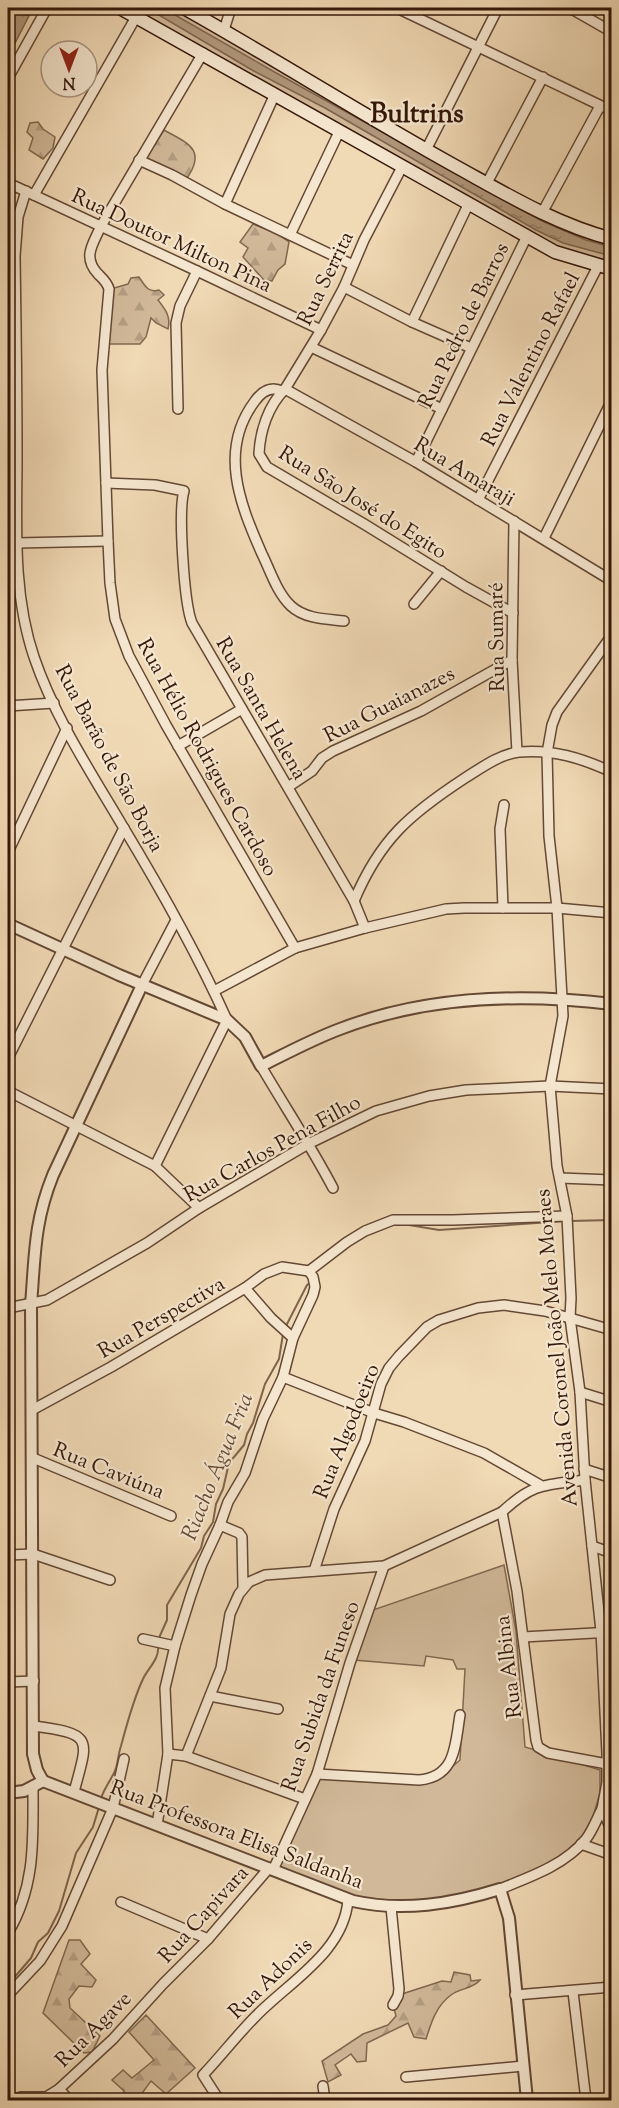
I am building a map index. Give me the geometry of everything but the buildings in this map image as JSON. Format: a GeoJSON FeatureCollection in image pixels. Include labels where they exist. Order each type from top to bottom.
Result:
{"type":"FeatureCollection","features":[{"type":"Feature","properties":{"kind":"main road"},"geometry":{"type":"LineString","coordinates":[[120,8],[555,252],[612,269]]}},
{"type":"Feature","properties":{"kind":"main road"},"geometry":{"type":"LineString","coordinates":[[184,8],[426,150],[542,213],[578,229],[611,236]]}},
{"type":"Feature","properties":{"kind":"street"},"geometry":{"type":"LineString","coordinates":[[8,78],[47,8]]}},
{"type":"Feature","properties":{"kind":"street"},"geometry":{"type":"LineString","coordinates":[[224,30],[231,8]]}},
{"type":"Feature","properties":{"kind":"street"},"geometry":{"type":"LineString","coordinates":[[397,8],[412,11],[478,48],[612,111]]}},
{"type":"Feature","properties":{"kind":"street"},"geometry":{"type":"LineString","coordinates":[[426,150],[498,8]]}},
{"type":"Feature","properties":{"kind":"street"},"geometry":{"type":"LineString","coordinates":[[570,8],[612,32]]}},
{"type":"Feature","properties":{"kind":"street","name":"Rua Barão de São Borja"},"geometry":{"type":"LineString","coordinates":[[136,17],[30,193],[18,217],[12,375],[19,585],[34,658],[67,728],[176,920],[227,1020],[245,1037],[315,1153],[333,1188]]}},
{"type":"Feature","properties":{"kind":"street"},"geometry":{"type":"LineString","coordinates":[[101,226],[203,53]]}},
{"type":"Feature","properties":{"kind":"street"},"geometry":{"type":"LineString","coordinates":[[487,183],[543,77]]}},
{"type":"Feature","properties":{"kind":"street"},"geometry":{"type":"LineString","coordinates":[[225,204],[275,94]]}},
{"type":"Feature","properties":{"kind":"street"},"geometry":{"type":"LineString","coordinates":[[542,213],[600,106]]}},
{"type":"Feature","properties":{"kind":"street"},"geometry":{"type":"LineString","coordinates":[[290,235],[339,132]]}},
{"type":"Feature","properties":{"kind":"street"},"geometry":{"type":"LineString","coordinates":[[139,160],[353,265]]}},
{"type":"Feature","properties":{"kind":"street","name":"Rua Serrita"},"geometry":{"type":"LineString","coordinates":[[283,390],[321,330],[402,168]]}},
{"type":"Feature","properties":{"kind":"street","name":"Rua Doutor Milton Pina"},"geometry":{"type":"LineString","coordinates":[[8,183],[321,330]]}},
{"type":"Feature","properties":{"kind":"street"},"geometry":{"type":"LineString","coordinates":[[412,322],[468,205]]}},
{"type":"Feature","properties":{"kind":"street","name":"Rua Hélio Rodrigues Cardoso"},"geometry":{"type":"LineString","coordinates":[[101,226],[89,260],[92,267],[107,283],[109,290],[102,370],[108,541],[112,603],[118,630],[143,684],[295,948]]}},
{"type":"Feature","properties":{"kind":"street","name":"Rua Pedro de Barros"},"geometry":{"type":"LineString","coordinates":[[416,462],[527,236]]}},
{"type":"Feature","properties":{"kind":"street","name":"Rua Valentino Rafael"},"geometry":{"type":"LineString","coordinates":[[478,500],[598,266]]}},
{"type":"Feature","properties":{"kind":"street"},"geometry":{"type":"LineString","coordinates":[[177,409],[176,323],[180,306],[197,271]]}},
{"type":"Feature","properties":{"kind":"street"},"geometry":{"type":"LineString","coordinates":[[344,287],[412,322],[471,348]]}},
{"type":"Feature","properties":{"kind":"street"},"geometry":{"type":"LineString","coordinates":[[311,347],[442,408]]}},
{"type":"Feature","properties":{"kind":"street"},"geometry":{"type":"LineString","coordinates":[[283,390],[272,389],[260,394],[250,407],[242,425],[236,448],[239,497],[268,567],[291,606],[312,616],[344,621]]}},
{"type":"Feature","properties":{"kind":"street","name":"Rua Amaraji"},"geometry":{"type":"LineString","coordinates":[[283,390],[416,462],[610,576]]}},
{"type":"Feature","properties":{"kind":"street","name":"Rua São José do Egito"},"geometry":{"type":"LineString","coordinates":[[283,390],[267,416],[259,450],[260,457],[267,467],[513,613]]}},
{"type":"Feature","properties":{"kind":"street"},"geometry":{"type":"LineString","coordinates":[[544,538],[612,400]]}},
{"type":"Feature","properties":{"kind":"street","name":"Rua Santa Helena"},"geometry":{"type":"LineString","coordinates":[[106,483],[155,485],[184,491],[181,513],[187,608],[200,638],[354,901],[365,928]]}},
{"type":"Feature","properties":{"kind":"street","name":"Rua Sumaré"},"geometry":{"type":"LineString","coordinates":[[514,521],[512,660],[517,752]]}},
{"type":"Feature","properties":{"kind":"street"},"geometry":{"type":"LineString","coordinates":[[17,543],[108,541]]}},
{"type":"Feature","properties":{"kind":"street"},"geometry":{"type":"LineString","coordinates":[[414,604],[441,571]]}},
{"type":"Feature","properties":{"kind":"street","name":"Avenida Coronel João Melo Moraes"},"geometry":{"type":"LineString","coordinates":[[602,1809],[610,1752],[607,1631],[592,1546],[585,1480],[580,1392],[570,1318],[572,1298],[567,1216],[555,1152],[550,1086],[562,1027],[562,999],[557,908],[549,836],[547,753],[557,712],[612,635]]}},
{"type":"Feature","properties":{"kind":"street","name":"Rua Guaianazes"},"geometry":{"type":"LineString","coordinates":[[288,787],[312,771],[322,758],[333,751],[422,711],[512,660]]}},
{"type":"Feature","properties":{"kind":"street"},"geometry":{"type":"LineString","coordinates":[[8,706],[54,703]]}},
{"type":"Feature","properties":{"kind":"street"},"geometry":{"type":"LineString","coordinates":[[178,746],[242,709]]}},
{"type":"Feature","properties":{"kind":"street"},"geometry":{"type":"LineString","coordinates":[[8,852],[67,728]]}},
{"type":"Feature","properties":{"kind":"street"},"geometry":{"type":"LineString","coordinates":[[354,901],[372,863],[408,819],[489,763],[517,752],[547,753],[574,756],[612,772]]}},
{"type":"Feature","properties":{"kind":"street"},"geometry":{"type":"LineString","coordinates":[[503,908],[500,829],[504,805]]}},
{"type":"Feature","properties":{"kind":"street"},"geometry":{"type":"LineString","coordinates":[[8,1058],[124,828]]}},
{"type":"Feature","properties":{"kind":"street"},"geometry":{"type":"LineString","coordinates":[[214,991],[295,948],[365,928],[446,909],[557,908],[612,914]]}},
{"type":"Feature","properties":{"kind":"street"},"geometry":{"type":"LineString","coordinates":[[8,1933],[21,1907],[28,1885],[38,1784],[33,1754],[31,1305],[35,1236],[41,1208],[53,1175],[142,985],[176,920]]}},
{"type":"Feature","properties":{"kind":"street"},"geometry":{"type":"LineString","coordinates":[[8,924],[142,985],[227,1020],[155,1166]]}},
{"type":"Feature","properties":{"kind":"street"},"geometry":{"type":"LineString","coordinates":[[261,1066],[340,1028],[426,1005],[476,1000],[562,999],[612,1004]]}},
{"type":"Feature","properties":{"kind":"street","name":"Rua Carlos Pena Filho"},"geometry":{"type":"LineString","coordinates":[[8,1308],[31,1305],[66,1290],[308,1144],[394,1104],[450,1092],[491,1088],[550,1086],[612,1089]]}},
{"type":"Feature","properties":{"kind":"street"},"geometry":{"type":"LineString","coordinates":[[8,1091],[155,1166],[199,1208]]}},
{"type":"Feature","properties":{"kind":"street"},"geometry":{"type":"LineString","coordinates":[[560,1178],[612,1180]]}},
{"type":"Feature","properties":{"kind":"street"},"geometry":{"type":"LineString","coordinates":[[157,1825],[168,1754],[165,1688],[175,1646],[202,1564],[228,1502],[245,1473],[263,1419],[282,1377],[291,1337],[315,1287],[311,1274],[347,1242],[365,1231],[393,1220],[567,1216]]}},
{"type":"Feature","properties":{"kind":"street","name":"Rua Perspectiva"},"geometry":{"type":"LineString","coordinates":[[32,1410],[111,1367],[245,1288],[264,1274],[282,1268],[311,1274]]}},
{"type":"Feature","properties":{"kind":"street"},"geometry":{"type":"LineString","coordinates":[[245,1288],[291,1337]]}},
{"type":"Feature","properties":{"kind":"street","name":"Rua Algodoeiro"},"geometry":{"type":"LineString","coordinates":[[314,1570],[334,1509],[365,1441],[381,1384],[389,1368],[427,1327],[439,1320],[488,1306],[527,1308],[612,1330]]}},
{"type":"Feature","properties":{"kind":"street"},"geometry":{"type":"LineString","coordinates":[[282,1377],[484,1453],[540,1485]]}},
{"type":"Feature","properties":{"kind":"street"},"geometry":{"type":"LineString","coordinates":[[580,1392],[612,1402]]}},
{"type":"Feature","properties":{"kind":"street","name":"Rua Caviúna"},"geometry":{"type":"LineString","coordinates":[[33,1458],[171,1516]]}},
{"type":"Feature","properties":{"kind":"street"},"geometry":{"type":"LineString","coordinates":[[584,1469],[612,1478]]}},
{"type":"Feature","properties":{"kind":"street"},"geometry":{"type":"LineString","coordinates":[[186,1755],[221,1668],[230,1614],[243,1587],[249,1582],[265,1575],[384,1566],[502,1512],[516,1499],[540,1485],[585,1480]]}},
{"type":"Feature","properties":{"kind":"street","name":"Rua Albina"},"geometry":{"type":"LineString","coordinates":[[502,1512],[524,1637],[532,1717],[538,1747],[548,1753],[607,1764]]}},
{"type":"Feature","properties":{"kind":"street"},"geometry":{"type":"LineString","coordinates":[[220,1525],[242,1537],[243,1587]]}},
{"type":"Feature","properties":{"kind":"street"},"geometry":{"type":"LineString","coordinates":[[592,1546],[612,1553]]}},
{"type":"Feature","properties":{"kind":"street"},"geometry":{"type":"LineString","coordinates":[[8,1555],[33,1554],[110,1580]]}},
{"type":"Feature","properties":{"kind":"street","name":"Rua Subida da Funeso"},"geometry":{"type":"LineString","coordinates":[[271,1869],[317,1774],[350,1663],[384,1566]]}},
{"type":"Feature","properties":{"kind":"street"},"geometry":{"type":"LineString","coordinates":[[524,1637],[607,1631]]}},
{"type":"Feature","properties":{"kind":"street"},"geometry":{"type":"LineString","coordinates":[[143,1639],[175,1646]]}},
{"type":"Feature","properties":{"kind":"street"},"geometry":{"type":"LineString","coordinates":[[8,1682],[34,1681]]}},
{"type":"Feature","properties":{"kind":"street"},"geometry":{"type":"LineString","coordinates":[[210,1696],[278,1709]]}},
{"type":"Feature","properties":{"kind":"street"},"geometry":{"type":"LineString","coordinates":[[317,1774],[419,1780],[437,1776],[451,1760],[460,1715]]}},
{"type":"Feature","properties":{"kind":"street"},"geometry":{"type":"LineString","coordinates":[[34,1726],[66,1732],[83,1741],[85,1749],[74,1792]]}},
{"type":"Feature","properties":{"kind":"street"},"geometry":{"type":"LineString","coordinates":[[168,1754],[186,1755],[305,1799]]}},
{"type":"Feature","properties":{"kind":"street"},"geometry":{"type":"LineString","coordinates":[[8,1995],[40,1961],[62,1926],[112,1808],[124,1759]]}},
{"type":"Feature","properties":{"kind":"street"},"geometry":{"type":"LineString","coordinates":[[8,1793],[24,1791],[38,1784]]}},
{"type":"Feature","properties":{"kind":"street","name":"Rua Professora Elisa Saldanha"},"geometry":{"type":"LineString","coordinates":[[38,1784],[74,1792],[348,1900],[392,1907],[441,1903],[500,1889],[549,1869],[587,1838],[602,1809]]}},
{"type":"Feature","properties":{"kind":"street"},"geometry":{"type":"LineString","coordinates":[[602,1809],[612,1831]]}},
{"type":"Feature","properties":{"kind":"street"},"geometry":{"type":"LineString","coordinates":[[581,1844],[612,1855]]}},
{"type":"Feature","properties":{"kind":"street","name":"Rua Capivara"},"geometry":{"type":"LineString","coordinates":[[163,1984],[208,1939],[271,1869]]}},
{"type":"Feature","properties":{"kind":"street"},"geometry":{"type":"LineString","coordinates":[[500,1889],[509,1918],[526,2100]]}},
{"type":"Feature","properties":{"kind":"street","name":"Rua Adonis"},"geometry":{"type":"LineString","coordinates":[[219,2100],[203,2075],[255,2016],[313,1964],[337,1936],[346,1916],[348,1900]]}},
{"type":"Feature","properties":{"kind":"street"},"geometry":{"type":"LineString","coordinates":[[121,1902],[208,1939]]}},
{"type":"Feature","properties":{"kind":"street"},"geometry":{"type":"LineString","coordinates":[[392,1907],[399,1989],[393,2005]]}},
{"type":"Feature","properties":{"kind":"street","name":"Rua Agave"},"geometry":{"type":"LineString","coordinates":[[11,2100],[21,2097],[43,2098],[53,2094],[113,2038],[163,1984]]}},
{"type":"Feature","properties":{"kind":"street"},"geometry":{"type":"LineString","coordinates":[[515,1995],[612,1987]]}},
{"type":"Feature","properties":{"kind":"street"},"geometry":{"type":"LineString","coordinates":[[573,1992],[586,2100]]}},
{"type":"Feature","properties":{"kind":"street"},"geometry":{"type":"LineString","coordinates":[[406,2077],[523,2066]]}},
{"type":"Feature","properties":{"kind":"street"},"geometry":{"type":"LineString","coordinates":[[323,2086],[325,2100]]}},
{"type":"Feature","properties":{"kind":"street"},"geometry":{"type":"LineString","coordinates":[[53,2094],[69,2100]]}},
{"type":"Feature","properties":{"kind":"green space"},"geometry":{"type":"Polygon","coordinates":[[[127,8],[178,8],[359,113],[611,242],[611,266],[562,251],[127,8]]]}},
{"type":"Feature","properties":{"kind":"green space"},"geometry":{"type":"Polygon","coordinates":[[[38,122],[43,129],[55,137],[53,148],[43,159],[29,150],[33,138],[27,132],[30,123],[38,122]]]}},
{"type":"Feature","properties":{"kind":"green space"},"geometry":{"type":"Polygon","coordinates":[[[164,130],[187,143],[195,153],[193,168],[187,178],[145,159],[164,130]]]}},
{"type":"Feature","properties":{"kind":"green space"},"geometry":{"type":"Polygon","coordinates":[[[253,224],[276,233],[289,242],[285,264],[278,270],[272,281],[264,280],[243,257],[248,248],[240,242],[253,224]]]}},
{"type":"Feature","properties":{"kind":"green space"},"geometry":{"type":"Polygon","coordinates":[[[139,277],[147,288],[159,290],[164,295],[158,300],[167,314],[168,329],[151,318],[146,337],[140,344],[106,344],[114,288],[128,284],[131,278],[139,277]]]}},
{"type":"Feature","properties":{"kind":"green space"},"geometry":{"type":"Polygon","coordinates":[[[504,1565],[516,1631],[525,1747],[600,1770],[600,1793],[587,1837],[556,1862],[495,1889],[447,1902],[377,1905],[277,1869],[314,1778],[436,1781],[460,1760],[465,1669],[457,1669],[453,1660],[426,1656],[424,1666],[354,1660],[370,1611],[504,1565]]]}},
{"type":"Feature","properties":{"kind":"green space"},"geometry":{"type":"Polygon","coordinates":[[[69,1940],[80,1940],[90,1954],[81,1964],[96,1980],[92,1987],[79,1986],[69,1999],[70,2008],[100,2036],[92,2052],[84,2053],[43,2013],[69,1940]]]}},
{"type":"Feature","properties":{"kind":"green space"},"geometry":{"type":"Polygon","coordinates":[[[454,1972],[470,1975],[471,1981],[480,1980],[455,1993],[441,2004],[426,2039],[414,2037],[408,2023],[367,2043],[366,2061],[357,2062],[351,2054],[335,2065],[341,2075],[328,2082],[322,2061],[363,2034],[388,2025],[396,2016],[393,2005],[402,1994],[442,1981],[451,1982],[454,1972]]]}},
{"type":"Feature","properties":{"kind":"green space"},"geometry":{"type":"Polygon","coordinates":[[[146,2015],[195,2068],[166,2094],[151,2081],[137,2100],[119,2100],[124,2091],[112,2080],[123,2070],[132,2078],[154,2060],[129,2032],[146,2015]]]}},
{"type":"Feature","properties":{"kind":"water"},"geometry":{"type":"Polygon","coordinates":[[[18,8],[33,8],[8,57],[8,26],[18,8]]]}},
{"type":"Feature","properties":{"kind":"water"},"geometry":{"type":"Polygon","coordinates":[[[147,8],[163,8],[542,221],[586,240],[611,247],[611,256],[563,243],[536,230],[325,108],[252,70],[147,8]]]}},
{"type":"Feature","properties":{"kind":"waterway","name":"Riacho Água Fria"},"geometry":{"type":"LineString","coordinates":[[570,1221],[612,1220]]}},
{"type":"Feature","properties":{"kind":"waterway","name":"Riacho Água Fria"},"geometry":{"type":"LineString","coordinates":[[403,1224],[439,1230],[565,1221]]}},
{"type":"Feature","properties":{"kind":"waterway","name":"Riacho Água Fria"},"geometry":{"type":"LineString","coordinates":[[286,1326],[307,1285],[311,1282]]}},
{"type":"Feature","properties":{"kind":"waterway","name":"Riacho Água Fria"},"geometry":{"type":"LineString","coordinates":[[158,1640],[167,1620],[167,1605],[201,1548],[204,1536],[213,1522],[216,1504],[223,1489],[229,1463],[244,1445],[265,1384],[279,1359],[283,1334]]}},
{"type":"Feature","properties":{"kind":"waterway","name":"Riacho Água Fria"},"geometry":{"type":"LineString","coordinates":[[101,1798],[115,1770],[133,1704],[143,1679],[155,1659],[158,1645]]}},
{"type":"Feature","properties":{"kind":"waterway","name":"Riacho Água Fria"},"geometry":{"type":"LineString","coordinates":[[8,1985],[31,1958],[38,1942],[48,1933],[59,1911],[76,1853],[93,1827],[99,1807]]}},
{"type":"Feature","properties":{"kind":"district","name":"Bultrins"},"geometry":{"type":"Point","coordinates":[417,113]}}]}
